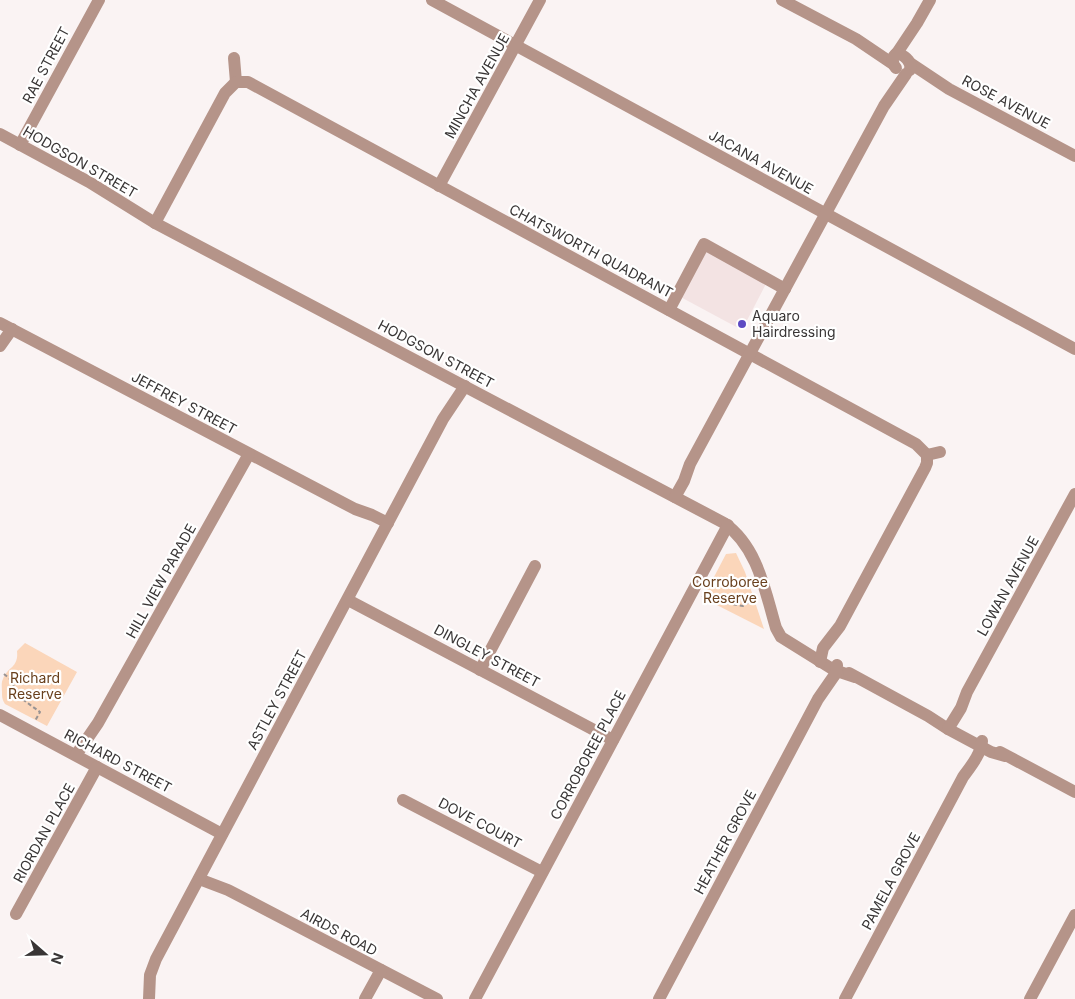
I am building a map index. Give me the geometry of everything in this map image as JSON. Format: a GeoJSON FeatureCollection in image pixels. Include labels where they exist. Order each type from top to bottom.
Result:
{"type":"FeatureCollection","features":[{"type":"Feature","properties":{"kind":"street","name":"RAE STREET"},"geometry":{"type":"LineString","coordinates":[[20,145],[99,0]]}},
{"type":"Feature","properties":{"kind":"street","name":"JACANA AVENUE"},"geometry":{"type":"LineString","coordinates":[[432,0],[1075,350]]}},
{"type":"Feature","properties":{"kind":"street","name":"MINCHA AVENUE"},"geometry":{"type":"LineString","coordinates":[[440,186],[540,0]]}},
{"type":"Feature","properties":{"kind":"street","name":"ROSE AVENUE"},"geometry":{"type":"LineString","coordinates":[[782,0],[1075,156]]}},
{"type":"Feature","properties":{"kind":"street"},"geometry":{"type":"LineString","coordinates":[[672,495],[678,478],[690,464],[884,106],[917,24],[930,0]]}},
{"type":"Feature","properties":{"kind":"street"},"geometry":{"type":"LineString","coordinates":[[154,223],[225,93],[236,82],[234,58]]}},
{"type":"Feature","properties":{"kind":"street","name":"CHATSWORTH QUADRANT"},"geometry":{"type":"LineString","coordinates":[[236,82],[252,83],[916,444],[927,455]]}},
{"type":"Feature","properties":{"kind":"street","name":"HODGSON STREET"},"geometry":{"type":"LineString","coordinates":[[0,134],[89,182],[154,223],[728,525],[743,540],[752,555],[778,633],[785,640],[822,659],[835,668],[1075,792]]}},
{"type":"Feature","properties":{"kind":"street"},"geometry":{"type":"LineString","coordinates":[[669,310],[704,244],[785,289]]}},
{"type":"Feature","properties":{"kind":"street"},"geometry":{"type":"LineString","coordinates":[[0,346],[4,328]]}},
{"type":"Feature","properties":{"kind":"street","name":"JEFFREY STREET"},"geometry":{"type":"LineString","coordinates":[[4,328],[355,509],[369,520],[387,526]]}},
{"type":"Feature","properties":{"kind":"street","name":"ASTLEY STREET"},"geometry":{"type":"LineString","coordinates":[[149,999],[150,975],[156,959],[444,419],[449,403],[462,385]]}},
{"type":"Feature","properties":{"kind":"street"},"geometry":{"type":"LineString","coordinates":[[822,659],[823,648],[840,626],[925,468],[927,455],[940,452]]}},
{"type":"Feature","properties":{"kind":"street","name":"HILL VIEW PARADE"},"geometry":{"type":"LineString","coordinates":[[79,757],[250,454]]}},
{"type":"Feature","properties":{"kind":"street","name":"LOWAN AVENUE"},"geometry":{"type":"LineString","coordinates":[[950,726],[1075,494]]}},
{"type":"Feature","properties":{"kind":"street","name":"CORROBOREE PLACE"},"geometry":{"type":"LineString","coordinates":[[475,999],[728,525]]}},
{"type":"Feature","properties":{"kind":"street"},"geometry":{"type":"LineString","coordinates":[[480,670],[535,566]]}},
{"type":"Feature","properties":{"kind":"street","name":"DINGLEY STREET"},"geometry":{"type":"LineString","coordinates":[[348,600],[613,740]]}},
{"type":"Feature","properties":{"kind":"street","name":"HEATHER GROVE"},"geometry":{"type":"LineString","coordinates":[[659,999],[818,699],[832,680],[835,668]]}},
{"type":"Feature","properties":{"kind":"street","name":"RICHARD STREET"},"geometry":{"type":"LineString","coordinates":[[0,715],[222,834]]}},
{"type":"Feature","properties":{"kind":"street","name":"PAMELA GROVE"},"geometry":{"type":"LineString","coordinates":[[845,999],[981,744]]}},
{"type":"Feature","properties":{"kind":"street","name":"RIORDAN PLACE"},"geometry":{"type":"LineString","coordinates":[[16,914],[97,767]]}},
{"type":"Feature","properties":{"kind":"street","name":"DOVE COURT"},"geometry":{"type":"LineString","coordinates":[[403,800],[542,872]]}},
{"type":"Feature","properties":{"kind":"street","name":"AIRDS ROAD"},"geometry":{"type":"LineString","coordinates":[[200,876],[437,999]]}},
{"type":"Feature","properties":{"kind":"street"},"geometry":{"type":"LineString","coordinates":[[1030,999],[1075,915]]}},
{"type":"Feature","properties":{"kind":"street"},"geometry":{"type":"LineString","coordinates":[[365,999],[381,970]]}},
{"type":"Feature","properties":{"kind":"path"},"geometry":{"type":"LineString","coordinates":[[702,596],[720,602],[743,606],[755,598]]}},
{"type":"Feature","properties":{"kind":"path"},"geometry":{"type":"LineString","coordinates":[[4,674],[11,680],[18,696],[40,712],[35,721]]}},
{"type":"Feature","properties":{"kind":"shaded area"},"geometry":{"type":"Polygon","coordinates":[[[703,242],[769,278],[742,330],[675,294],[703,242]]]}},
{"type":"Feature","properties":{"kind":"green space","name":"Corroboree Reserve"},"geometry":{"type":"Polygon","coordinates":[[[736,553],[745,572],[764,629],[703,598],[726,554],[736,553]]]}},
{"type":"Feature","properties":{"kind":"green space","name":"Richard Reserve"},"geometry":{"type":"Polygon","coordinates":[[[25,643],[77,672],[47,726],[5,704],[2,698],[3,679],[15,664],[17,651],[25,643]]]}},
{"type":"Feature","properties":{"kind":"place","name":"Aquaro Hairdressing"},"geometry":{"type":"Point","coordinates":[742,324]}}]}
